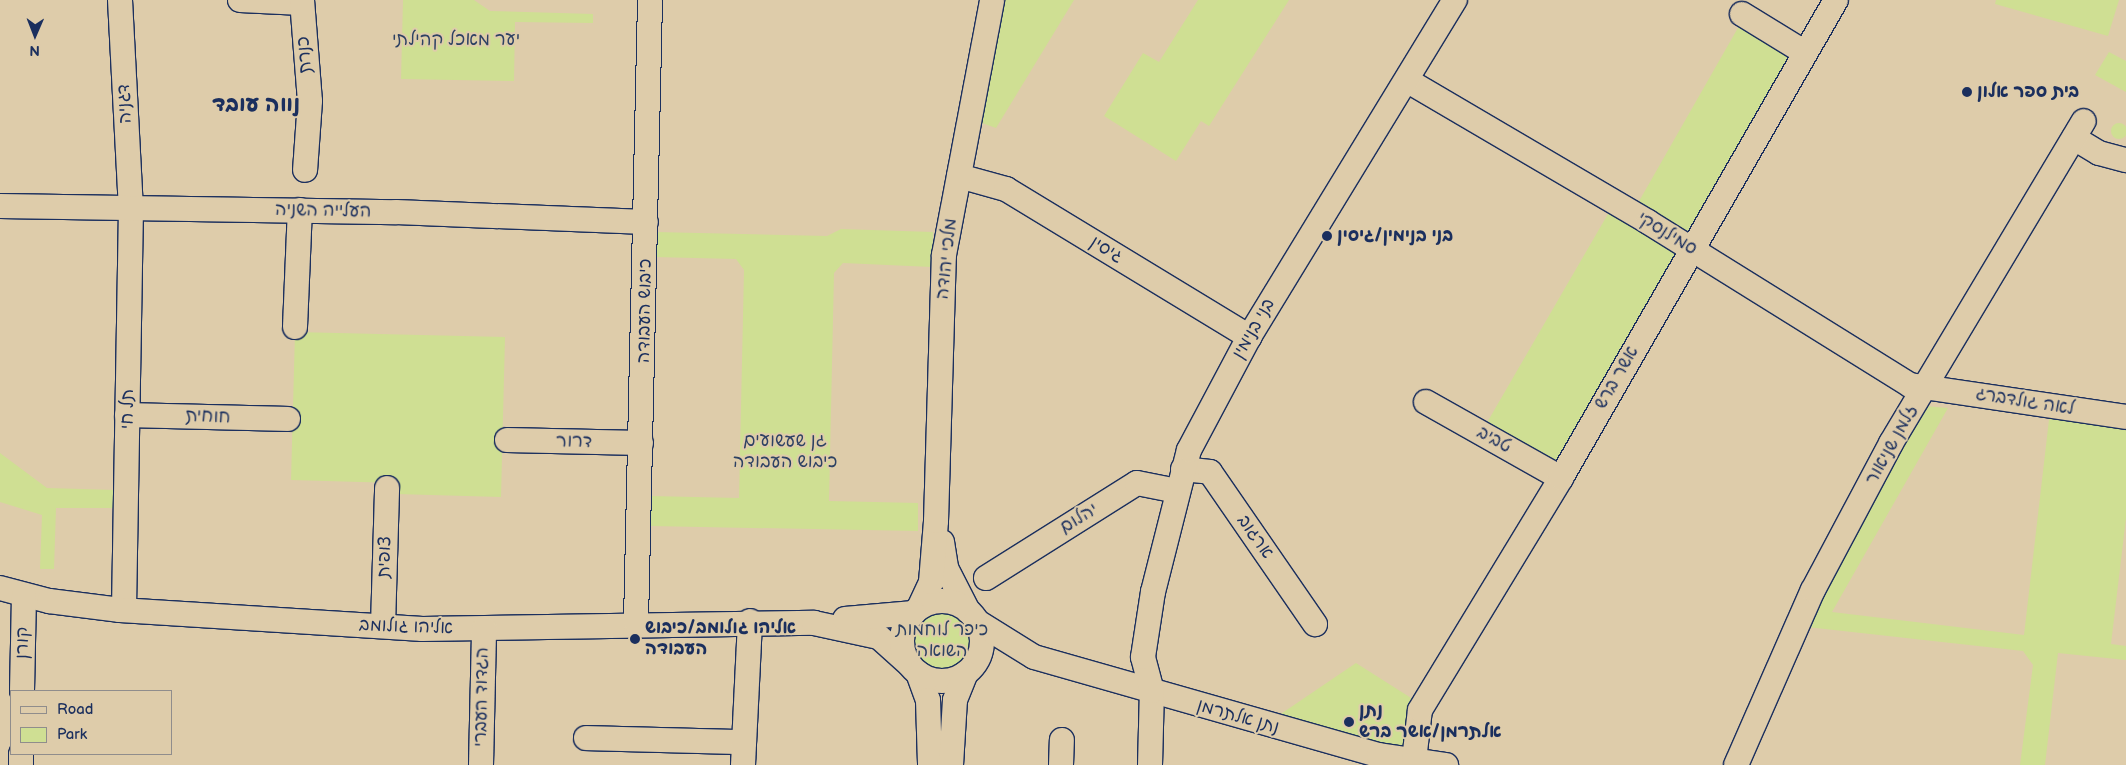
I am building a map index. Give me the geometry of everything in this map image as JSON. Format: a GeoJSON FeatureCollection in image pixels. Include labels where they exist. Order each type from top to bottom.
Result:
{"type":"FeatureCollection","features":[{"type":"Feature","properties":{"kind":"street","name":"דגניה"},"geometry":{"type":"LineString","coordinates":[[120,0],[131,208]]}},
{"type":"Feature","properties":{"kind":"street"},"geometry":{"type":"LineString","coordinates":[[240,0],[302,1]]}},
{"type":"Feature","properties":{"kind":"street","name":"כיבוש העבודה"},"geometry":{"type":"LineString","coordinates":[[636,622],[650,0]]}},
{"type":"Feature","properties":{"kind":"street","name":"מלכי יהודה"},"geometry":{"type":"LineString","coordinates":[[916,611],[931,582],[936,521],[944,254],[992,0]]}},
{"type":"Feature","properties":{"kind":"street","name":"בני בנימין"},"geometry":{"type":"LineString","coordinates":[[1150,765],[1152,691],[1143,657],[1153,592],[1180,480],[1249,337],[1408,81],[1455,0]]}},
{"type":"Feature","properties":{"kind":"street","name":"אשר ברש"},"geometry":{"type":"LineString","coordinates":[[1414,760],[1420,710],[1562,478],[1691,248],[1836,0]]}},
{"type":"Feature","properties":{"kind":"street","name":"כנרת"},"geometry":{"type":"LineString","coordinates":[[302,1],[310,101],[305,170]]}},
{"type":"Feature","properties":{"kind":"street"},"geometry":{"type":"LineString","coordinates":[[1742,14],[1804,52]]}},
{"type":"Feature","properties":{"kind":"street","name":"סמילנסקי"},"geometry":{"type":"LineString","coordinates":[[1408,81],[1691,248],[1910,385],[1925,387]]}},
{"type":"Feature","properties":{"kind":"street","name":"זלמן שניאור"},"geometry":{"type":"LineString","coordinates":[[1736,765],[1813,590],[1925,387],[2079,130],[2099,153],[2126,160]]}},
{"type":"Feature","properties":{"kind":"street","name":"גיסין"},"geometry":{"type":"LineString","coordinates":[[959,176],[1006,189],[1249,337]]}},
{"type":"Feature","properties":{"kind":"street","name":"העלייה השניה"},"geometry":{"type":"LineString","coordinates":[[0,206],[300,210],[646,222]]}},
{"type":"Feature","properties":{"kind":"street","name":"תל חי"},"geometry":{"type":"LineString","coordinates":[[124,610],[131,208]]}},
{"type":"Feature","properties":{"kind":"street"},"geometry":{"type":"LineString","coordinates":[[295,327],[300,210]]}},
{"type":"Feature","properties":{"kind":"street","name":"לאה גולדברג"},"geometry":{"type":"LineString","coordinates":[[1925,387],[2126,417]]}},
{"type":"Feature","properties":{"kind":"street","name":"טביב"},"geometry":{"type":"LineString","coordinates":[[1426,402],[1562,478]]}},
{"type":"Feature","properties":{"kind":"street","name":"חוחית"},"geometry":{"type":"LineString","coordinates":[[128,415],[288,419]]}},
{"type":"Feature","properties":{"kind":"street","name":"דרור"},"geometry":{"type":"LineString","coordinates":[[507,440],[641,443]]}},
{"type":"Feature","properties":{"kind":"street","name":"ארגוב"},"geometry":{"type":"LineString","coordinates":[[1180,480],[1210,472],[1315,624]]}},
{"type":"Feature","properties":{"kind":"street","name":"יהלום"},"geometry":{"type":"LineString","coordinates":[[986,578],[1137,483],[1180,480]]}},
{"type":"Feature","properties":{"kind":"street","name":"צופית"},"geometry":{"type":"LineString","coordinates":[[383,626],[387,488]]}},
{"type":"Feature","properties":{"kind":"street","name":"מלכי יהודה"},"geometry":{"type":"LineString","coordinates":[[936,521],[946,568],[972,616]]}},
{"type":"Feature","properties":{"kind":"street","name":"אליהו גולומב"},"geometry":{"type":"LineString","coordinates":[[0,588],[24,595],[124,610],[383,626],[484,629],[636,622],[750,621],[814,623],[916,611]]}},
{"type":"Feature","properties":{"kind":"street","name":"קורן"},"geometry":{"type":"LineString","coordinates":[[22,690],[24,595]]}},
{"type":"Feature","properties":{"kind":"street"},"geometry":{"type":"LineString","coordinates":[[930,765],[928,700],[902,640],[916,611],[942,601],[972,616],[982,646],[955,700],[952,765]]}},
{"type":"Feature","properties":{"kind":"street","name":"נתן אלתרמן"},"geometry":{"type":"LineString","coordinates":[[972,616],[1034,657],[1376,760],[1414,760],[1446,765]]}},
{"type":"Feature","properties":{"kind":"street"},"geometry":{"type":"LineString","coordinates":[[743,765],[750,621]]}},
{"type":"Feature","properties":{"kind":"street","name":"אליהו גולומב"},"geometry":{"type":"LineString","coordinates":[[814,623],[879,637],[914,669]]}},
{"type":"Feature","properties":{"kind":"street","name":"הגדוד העברי"},"geometry":{"type":"LineString","coordinates":[[481,765],[484,629]]}},
{"type":"Feature","properties":{"kind":"street","name":"נתן אלתרמן"},"geometry":{"type":"LineString","coordinates":[[970,669],[996,658],[1034,657]]}},
{"type":"Feature","properties":{"kind":"street"},"geometry":{"type":"LineString","coordinates":[[914,669],[943,681],[970,669]]}},
{"type":"Feature","properties":{"kind":"street"},"geometry":{"type":"LineString","coordinates":[[586,738],[744,742]]}},
{"type":"Feature","properties":{"kind":"street"},"geometry":{"type":"LineString","coordinates":[[1061,765],[1062,740]]}},
{"type":"Feature","properties":{"kind":"green space","name":"יער מאכל קהילתי"},"geometry":{"type":"Polygon","coordinates":[[[403,0],[474,0],[490,11],[593,14],[593,23],[515,22],[514,81],[401,79],[403,0]]]}},
{"type":"Feature","properties":{"kind":"green space"},"geometry":{"type":"Polygon","coordinates":[[[992,0],[1074,0],[996,128],[968,118],[992,0]]]}},
{"type":"Feature","properties":{"kind":"green space"},"geometry":{"type":"Polygon","coordinates":[[[1198,0],[1289,0],[1209,126],[1201,121],[1176,161],[1104,116],[1143,53],[1159,62],[1198,0]]]}},
{"type":"Feature","properties":{"kind":"green space"},"geometry":{"type":"Polygon","coordinates":[[[1996,0],[2119,0],[2108,36],[1995,4],[1996,0]]]}},
{"type":"Feature","properties":{"kind":"green space"},"geometry":{"type":"Polygon","coordinates":[[[1739,26],[1794,60],[1558,468],[1485,426],[1612,207],[1630,217],[1739,26]]]}},
{"type":"Feature","properties":{"kind":"green space"},"geometry":{"type":"Polygon","coordinates":[[[2109,52],[2126,61],[2126,92],[2095,75],[2109,52]]]}},
{"type":"Feature","properties":{"kind":"green space"},"geometry":{"type":"Polygon","coordinates":[[[2119,123],[2125,125],[2127,131],[2125,137],[2119,139],[2113,137],[2111,131],[2113,125],[2119,123]]]}},
{"type":"Feature","properties":{"kind":"green space","name":"גן שעשועים כיבוש העבודה"},"geometry":{"type":"Polygon","coordinates":[[[841,229],[933,232],[932,267],[843,263],[834,273],[829,501],[918,503],[918,531],[650,526],[650,496],[739,498],[744,270],[736,259],[654,257],[655,232],[827,236],[841,229]]]}},
{"type":"Feature","properties":{"kind":"green space"},"geometry":{"type":"Polygon","coordinates":[[[295,332],[505,337],[501,497],[396,494],[396,483],[291,480],[295,332]]]}},
{"type":"Feature","properties":{"kind":"green space"},"geometry":{"type":"Polygon","coordinates":[[[1925,406],[1948,408],[1832,612],[2024,635],[2050,411],[2126,420],[2126,518],[2111,644],[2126,646],[2126,660],[2058,653],[2045,765],[2020,765],[2033,665],[2023,651],[1807,627],[1925,406]]]}},
{"type":"Feature","properties":{"kind":"green space"},"geometry":{"type":"Polygon","coordinates":[[[0,453],[47,488],[116,490],[116,508],[56,508],[54,569],[40,569],[42,515],[0,502],[0,453]]]}},
{"type":"Feature","properties":{"kind":"green space","name":"כיכר לוחמות השואה"},"geometry":{"type":"Polygon","coordinates":[[[936,612],[948,612],[963,620],[971,635],[971,647],[963,662],[948,670],[936,670],[921,662],[913,647],[913,635],[921,620],[936,612]]]}},
{"type":"Feature","properties":{"kind":"green space"},"geometry":{"type":"Polygon","coordinates":[[[1356,663],[1419,703],[1403,757],[1269,722],[1356,663]]]}},
{"type":"Feature","properties":{"kind":"place","name":"בית ספר אלון"},"geometry":{"type":"Point","coordinates":[1967,92]}},
{"type":"Feature","properties":{"kind":"place","name":"בני בנימין/גיסין"},"geometry":{"type":"Point","coordinates":[1327,236]}},
{"type":"Feature","properties":{"kind":"place","name":"אליהו גולומב/כיבוש העבודה"},"geometry":{"type":"Point","coordinates":[635,639]}},
{"type":"Feature","properties":{"kind":"place","name":"נתן אלתרמן/אשר ברש"},"geometry":{"type":"Point","coordinates":[1349,722]}},
{"type":"Feature","properties":{"kind":"district","name":"נווה עובד"},"geometry":{"type":"Point","coordinates":[256,105]}}]}
